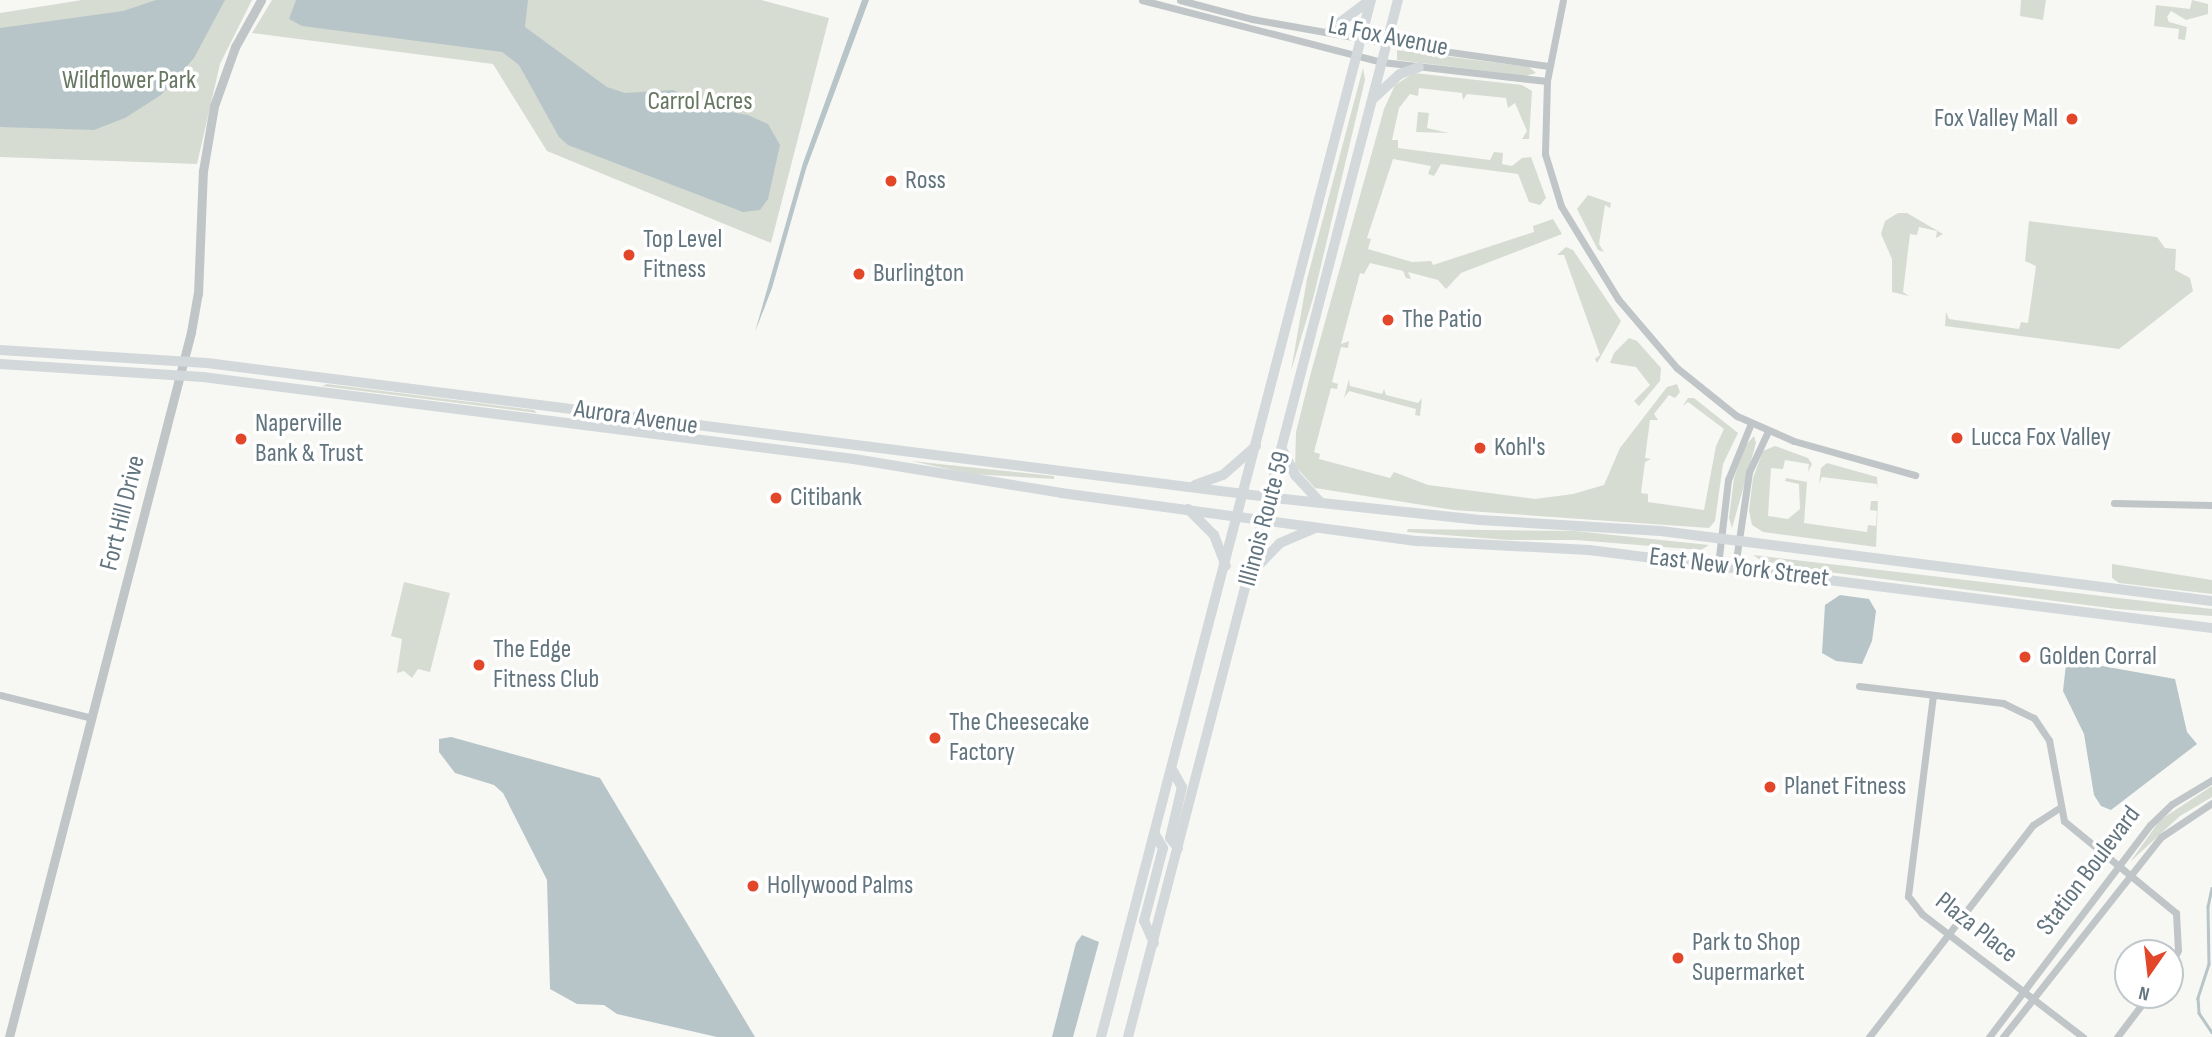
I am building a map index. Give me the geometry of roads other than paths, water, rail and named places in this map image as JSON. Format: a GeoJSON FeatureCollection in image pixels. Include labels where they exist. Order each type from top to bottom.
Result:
{"type":"FeatureCollection","features":[{"type":"Feature","properties":{"kind":"main road","name":"Illinois Route 59"},"geometry":{"type":"LineString","coordinates":[[1101,1037],[1173,771],[1371,0]]}},
{"type":"Feature","properties":{"kind":"main road"},"geometry":{"type":"LineString","coordinates":[[1330,30],[1371,0]]}},
{"type":"Feature","properties":{"kind":"main road","name":"Illinois Route 59"},"geometry":{"type":"LineString","coordinates":[[1128,1037],[1265,521],[1398,0]]}},
{"type":"Feature","properties":{"kind":"main road"},"geometry":{"type":"LineString","coordinates":[[1373,100],[1400,74],[1419,67]]}},
{"type":"Feature","properties":{"kind":"main road","name":"Aurora Avenue"},"geometry":{"type":"LineString","coordinates":[[0,350],[183,361],[1271,497]]}},
{"type":"Feature","properties":{"kind":"main road","name":"Aurora Avenue"},"geometry":{"type":"LineString","coordinates":[[0,364],[180,374],[855,459],[1265,521]]}},
{"type":"Feature","properties":{"kind":"main road"},"geometry":{"type":"LineString","coordinates":[[1193,486],[1223,475],[1256,446]]}},
{"type":"Feature","properties":{"kind":"main road"},"geometry":{"type":"LineString","coordinates":[[1283,451],[1295,475],[1321,503]]}},
{"type":"Feature","properties":{"kind":"main road","name":"East New York Street"},"geometry":{"type":"LineString","coordinates":[[1271,497],[1739,541],[2212,601]]}},
{"type":"Feature","properties":{"kind":"main road"},"geometry":{"type":"LineString","coordinates":[[1188,509],[1214,536],[1226,566]]}},
{"type":"Feature","properties":{"kind":"main road","name":"East New York Street"},"geometry":{"type":"LineString","coordinates":[[1265,521],[1452,545],[1589,550],[2212,628]]}},
{"type":"Feature","properties":{"kind":"main road"},"geometry":{"type":"LineString","coordinates":[[1251,573],[1280,542],[1315,528]]}},
{"type":"Feature","properties":{"kind":"main road"},"geometry":{"type":"LineString","coordinates":[[1173,771],[1182,788],[1170,838],[1178,848]]}},
{"type":"Feature","properties":{"kind":"main road"},"geometry":{"type":"LineString","coordinates":[[1154,943],[1144,921],[1163,848],[1155,834]]}},
{"type":"Feature","properties":{"kind":"street","name":"Fort Hill Drive"},"geometry":{"type":"LineString","coordinates":[[9,1037],[180,374],[198,294],[203,171],[214,106],[235,47],[261,0]]}},
{"type":"Feature","properties":{"kind":"street","name":"La Fox Avenue"},"geometry":{"type":"LineString","coordinates":[[1142,0],[1382,62],[1547,81]]}},
{"type":"Feature","properties":{"kind":"street","name":"La Fox Avenue"},"geometry":{"type":"LineString","coordinates":[[1180,0],[1252,19],[1330,30],[1387,43],[1548,66]]}},
{"type":"Feature","properties":{"kind":"street"},"geometry":{"type":"LineString","coordinates":[[1563,0],[1548,66],[1544,146],[1561,206],[1599,272],[1668,360],[1714,400],[1768,431],[1915,475]]}},
{"type":"Feature","properties":{"kind":"street"},"geometry":{"type":"LineString","coordinates":[[1718,565],[1728,481],[1751,423]]}},
{"type":"Feature","properties":{"kind":"street"},"geometry":{"type":"LineString","coordinates":[[1735,567],[1749,472],[1768,431]]}},
{"type":"Feature","properties":{"kind":"street"},"geometry":{"type":"LineString","coordinates":[[2114,503],[2212,505]]}},
{"type":"Feature","properties":{"kind":"street"},"geometry":{"type":"LineString","coordinates":[[1859,686],[2003,703],[2034,718],[2049,740],[2059,809],[2077,836],[2176,913],[2177,939]]}},
{"type":"Feature","properties":{"kind":"street"},"geometry":{"type":"LineString","coordinates":[[0,695],[92,718]]}},
{"type":"Feature","properties":{"kind":"street","name":"Plaza Place"},"geometry":{"type":"LineString","coordinates":[[1933,695],[1906,883],[1913,905],[2083,1037]]}},
{"type":"Feature","properties":{"kind":"street","name":"Station Boulevard"},"geometry":{"type":"LineString","coordinates":[[1989,1037],[2161,812],[2212,780]]}},
{"type":"Feature","properties":{"kind":"street","name":"Station Boulevard"},"geometry":{"type":"LineString","coordinates":[[2003,1037],[2127,876],[2161,837],[2212,803]]}},
{"type":"Feature","properties":{"kind":"street"},"geometry":{"type":"LineString","coordinates":[[1868,1037],[2033,825],[2059,809]]}},
{"type":"Feature","properties":{"kind":"street"},"geometry":{"type":"LineString","coordinates":[[2072,928],[2081,936]]}},
{"type":"Feature","properties":{"kind":"street"},"geometry":{"type":"LineString","coordinates":[[2117,1037],[2138,1009]]}},
{"type":"Feature","properties":{"kind":"waterway"},"geometry":{"type":"LineString","coordinates":[[2212,888],[2208,907],[2209,964],[2198,998],[2199,1013],[2212,1032]]}},
{"type":"Feature","properties":{"kind":"place","name":"Fox Valley Mall"},"geometry":{"type":"Point","coordinates":[2072,119]}},
{"type":"Feature","properties":{"kind":"place","name":"Ross"},"geometry":{"type":"Point","coordinates":[891,181]}},
{"type":"Feature","properties":{"kind":"place","name":"Top Level Fitness"},"geometry":{"type":"Point","coordinates":[629,255]}},
{"type":"Feature","properties":{"kind":"place","name":"Burlington"},"geometry":{"type":"Point","coordinates":[859,274]}},
{"type":"Feature","properties":{"kind":"place","name":"The Patio"},"geometry":{"type":"Point","coordinates":[1388,320]}},
{"type":"Feature","properties":{"kind":"place","name":"Lucca Fox Valley"},"geometry":{"type":"Point","coordinates":[1957,438]}},
{"type":"Feature","properties":{"kind":"place","name":"Naperville Bank & Trust"},"geometry":{"type":"Point","coordinates":[241,439]}},
{"type":"Feature","properties":{"kind":"place","name":"Kohl's"},"geometry":{"type":"Point","coordinates":[1480,448]}},
{"type":"Feature","properties":{"kind":"place","name":"Citibank"},"geometry":{"type":"Point","coordinates":[776,498]}},
{"type":"Feature","properties":{"kind":"place","name":"Golden Corral"},"geometry":{"type":"Point","coordinates":[2025,657]}},
{"type":"Feature","properties":{"kind":"place","name":"The Edge Fitness Club"},"geometry":{"type":"Point","coordinates":[479,665]}},
{"type":"Feature","properties":{"kind":"place","name":"The Cheesecake Factory"},"geometry":{"type":"Point","coordinates":[935,738]}},
{"type":"Feature","properties":{"kind":"place","name":"Planet Fitness"},"geometry":{"type":"Point","coordinates":[1770,787]}},
{"type":"Feature","properties":{"kind":"place","name":"Hollywood Palms"},"geometry":{"type":"Point","coordinates":[753,886]}},
{"type":"Feature","properties":{"kind":"place","name":"Park to Shop Supermarket"},"geometry":{"type":"Point","coordinates":[1678,958]}},
{"type":"Feature","properties":{"kind":"park label","name":"Wildflower Park"},"geometry":{"type":"Point","coordinates":[129,81]}},
{"type":"Feature","properties":{"kind":"park label","name":"Carrol Acres"},"geometry":{"type":"Point","coordinates":[700,102]}}]}
